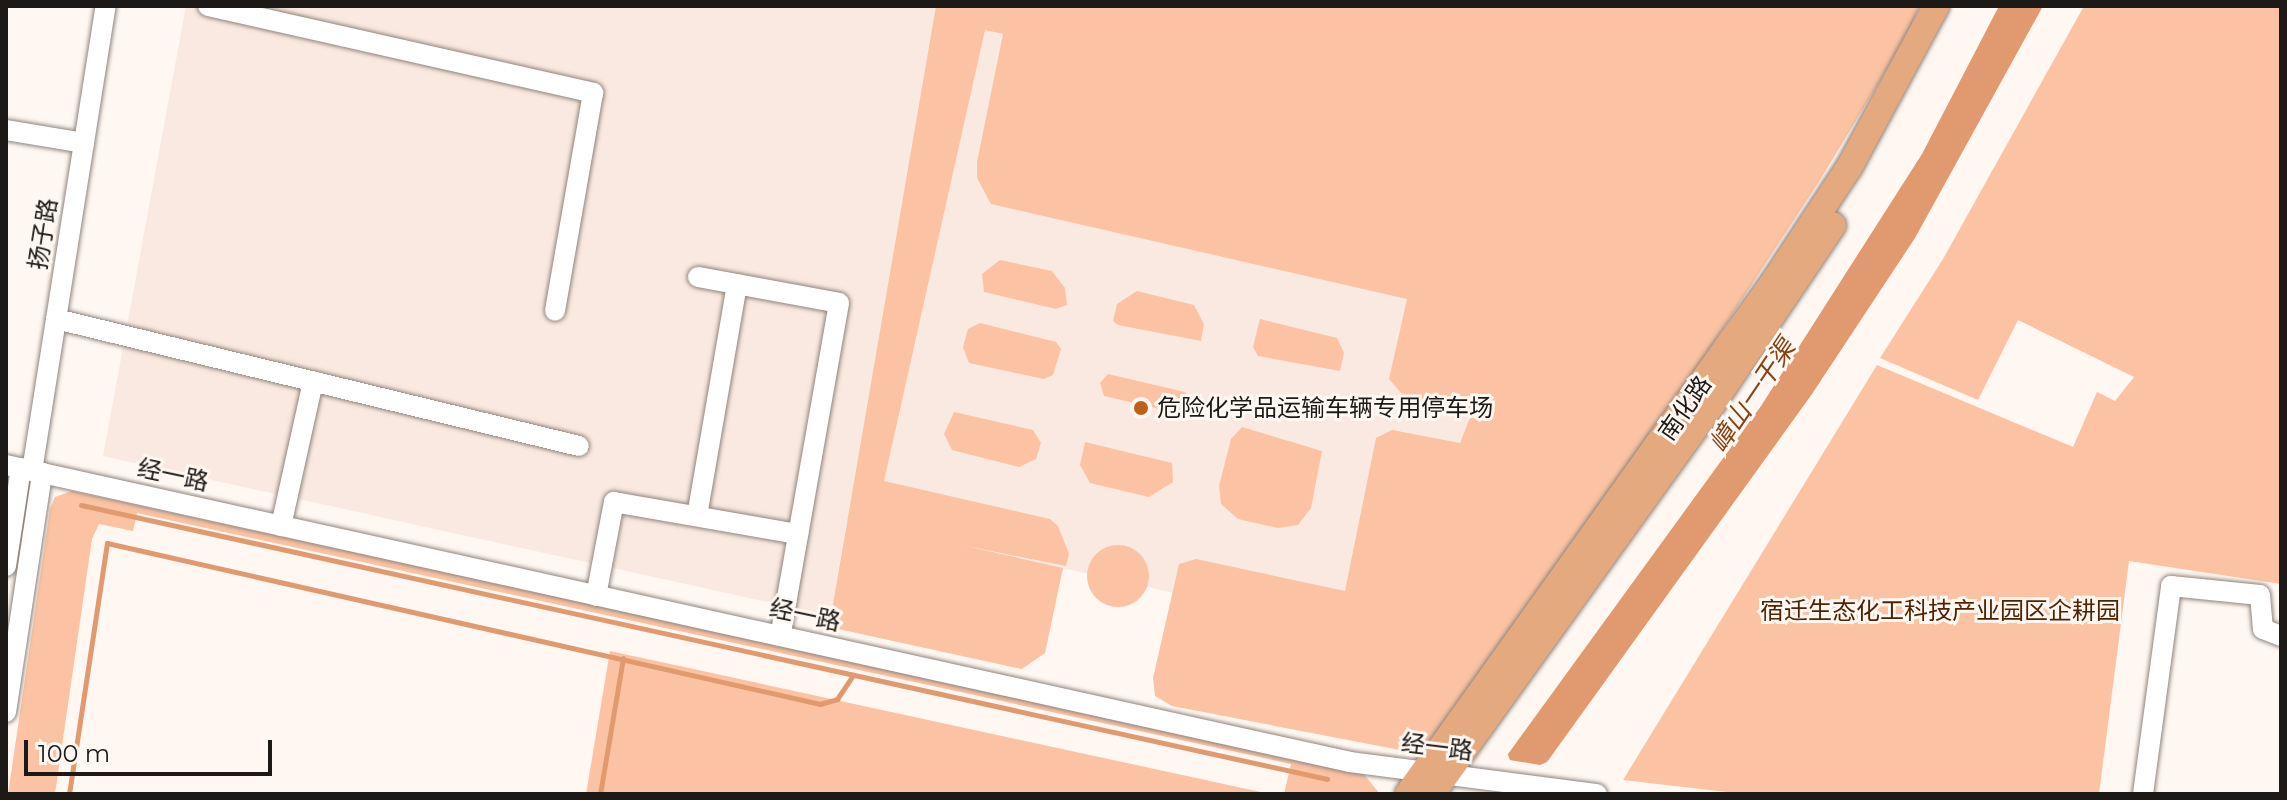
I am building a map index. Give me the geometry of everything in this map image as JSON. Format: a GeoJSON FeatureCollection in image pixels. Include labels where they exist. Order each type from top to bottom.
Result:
{"type":"FeatureCollection","features":[{"type":"Feature","properties":{"kind":"main road","name":"南化路"},"geometry":{"type":"LineString","coordinates":[[1444,779],[1850,166],[1936,6]]}},
{"type":"Feature","properties":{"kind":"main road","name":"南化路"},"geometry":{"type":"LineString","coordinates":[[1408,794],[1444,779],[1791,291],[1865,173],[1955,6]]}},
{"type":"Feature","properties":{"kind":"street","name":"扬子路"},"geometry":{"type":"LineString","coordinates":[[6,566],[56,319],[106,6]]}},
{"type":"Feature","properties":{"kind":"street"},"geometry":{"type":"LineString","coordinates":[[208,6],[593,93],[555,311]]}},
{"type":"Feature","properties":{"kind":"street"},"geometry":{"type":"LineString","coordinates":[[6,130],[84,143]]}},
{"type":"Feature","properties":{"kind":"street"},"geometry":{"type":"LineString","coordinates":[[698,277],[839,303],[780,636]]}},
{"type":"Feature","properties":{"kind":"street"},"geometry":{"type":"LineString","coordinates":[[697,516],[737,284]]}},
{"type":"Feature","properties":{"kind":"street"},"geometry":{"type":"LineString","coordinates":[[56,319],[579,446]]}},
{"type":"Feature","properties":{"kind":"street"},"geometry":{"type":"LineString","coordinates":[[281,526],[313,382]]}},
{"type":"Feature","properties":{"kind":"street","name":"扬子路"},"geometry":{"type":"LineString","coordinates":[[6,712],[25,469]]}},
{"type":"Feature","properties":{"kind":"street","name":"经一路"},"geometry":{"type":"LineString","coordinates":[[25,469],[1350,762],[1444,779],[1597,794]]}},
{"type":"Feature","properties":{"kind":"street"},"geometry":{"type":"LineString","coordinates":[[596,596],[614,502],[798,534]]}},
{"type":"Feature","properties":{"kind":"street"},"geometry":{"type":"LineString","coordinates":[[2143,794],[2171,586],[2260,595],[2263,629],[2281,636]]}},
{"type":"Feature","properties":{"kind":"shaded area"},"geometry":{"type":"Polygon","coordinates":[[[186,6],[936,6],[934,19],[1580,161],[1377,638],[847,520],[831,616],[103,456],[186,6]]]}},
{"type":"Feature","properties":{"kind":"shaded area"},"geometry":{"type":"Polygon","coordinates":[[[1999,6],[2043,6],[1915,238],[1812,394],[1524,794],[1479,794],[1761,406],[1922,154],[1999,6]]]}},
{"type":"Feature","properties":{"kind":"green space"},"geometry":{"type":"Polygon","coordinates":[[[936,6],[1919,6],[1907,36],[1820,180],[1675,402],[1430,741],[1405,751],[1172,706],[1155,696],[1153,678],[1179,564],[1196,559],[1345,591],[1376,438],[1392,430],[1460,443],[1471,415],[1407,400],[1389,379],[1407,299],[991,204],[977,178],[977,162],[1003,34],[985,30],[884,481],[1050,519],[1058,526],[1069,554],[1066,566],[961,545],[1063,568],[1045,653],[1022,669],[829,627],[936,6]]]}},
{"type":"Feature","properties":{"kind":"green space","name":"宿迁生态化工科技产业园区企耕园"},"geometry":{"type":"Polygon","coordinates":[[[2084,6],[2281,6],[2281,584],[2129,561],[2099,794],[1744,794],[1623,780],[1877,365],[2073,447],[2097,392],[2115,401],[2134,377],[2018,320],[1978,400],[1880,358],[1943,259],[2084,6]]]}},
{"type":"Feature","properties":{"kind":"green space"},"geometry":{"type":"Polygon","coordinates":[[[1000,260],[1052,271],[1065,288],[1067,305],[1056,309],[984,292],[982,274],[1000,260]]]}},
{"type":"Feature","properties":{"kind":"green space"},"geometry":{"type":"Polygon","coordinates":[[[1137,291],[1194,305],[1204,324],[1201,341],[1118,325],[1113,321],[1117,304],[1137,291]]]}},
{"type":"Feature","properties":{"kind":"green space"},"geometry":{"type":"Polygon","coordinates":[[[1260,319],[1337,338],[1344,353],[1340,371],[1258,356],[1253,347],[1260,319]]]}},
{"type":"Feature","properties":{"kind":"green space"},"geometry":{"type":"Polygon","coordinates":[[[980,323],[1056,342],[1061,349],[1053,375],[1044,379],[969,363],[963,347],[968,329],[980,323]]]}},
{"type":"Feature","properties":{"kind":"green space"},"geometry":{"type":"Polygon","coordinates":[[[1108,374],[1185,392],[1191,400],[1189,410],[1177,413],[1104,396],[1100,383],[1108,374]]]}},
{"type":"Feature","properties":{"kind":"green space"},"geometry":{"type":"Polygon","coordinates":[[[954,412],[1033,430],[1041,443],[1036,459],[1019,467],[952,450],[944,434],[954,412]]]}},
{"type":"Feature","properties":{"kind":"green space"},"geometry":{"type":"Polygon","coordinates":[[[1242,427],[1322,451],[1311,508],[1298,525],[1278,528],[1238,519],[1221,504],[1219,486],[1231,439],[1242,427]]]}},
{"type":"Feature","properties":{"kind":"green space"},"geometry":{"type":"Polygon","coordinates":[[[1085,442],[1172,463],[1173,482],[1149,497],[1090,483],[1080,465],[1085,442]]]}},
{"type":"Feature","properties":{"kind":"green space"},"geometry":{"type":"Polygon","coordinates":[[[72,491],[1333,765],[1362,772],[1380,794],[1284,794],[1291,764],[137,513],[133,531],[99,524],[92,539],[55,794],[8,794],[50,509],[55,497],[72,491]]]}},
{"type":"Feature","properties":{"kind":"green space"},"geometry":{"type":"Polygon","coordinates":[[[1118,545],[1140,554],[1149,576],[1140,598],[1118,607],[1096,598],[1087,576],[1096,554],[1118,545]]]}},
{"type":"Feature","properties":{"kind":"green space"},"geometry":{"type":"Polygon","coordinates":[[[610,651],[1270,794],[586,794],[610,651]]]}},
{"type":"Feature","properties":{"kind":"pier"},"geometry":{"type":"Polygon","coordinates":[[[1506,750],[1510,760],[1540,765],[1556,758],[1529,794],[1475,794],[1506,750]]]}},
{"type":"Feature","properties":{"kind":"waterway"},"geometry":{"type":"LineString","coordinates":[[81,505],[1327,779]]}},
{"type":"Feature","properties":{"kind":"waterway"},"geometry":{"type":"LineString","coordinates":[[69,794],[107,543],[820,704],[837,699],[853,675]]}},
{"type":"Feature","properties":{"kind":"waterway"},"geometry":{"type":"LineString","coordinates":[[600,794],[623,658]]}},
{"type":"Feature","properties":{"kind":"place","name":"危险化学品运输车辆专用停车场"},"geometry":{"type":"Point","coordinates":[1141,408]}},
{"type":"Feature","properties":{"kind":"water label","name":"嶂山一干渠"},"geometry":{"type":"Point","coordinates":[1753,396]}}]}
